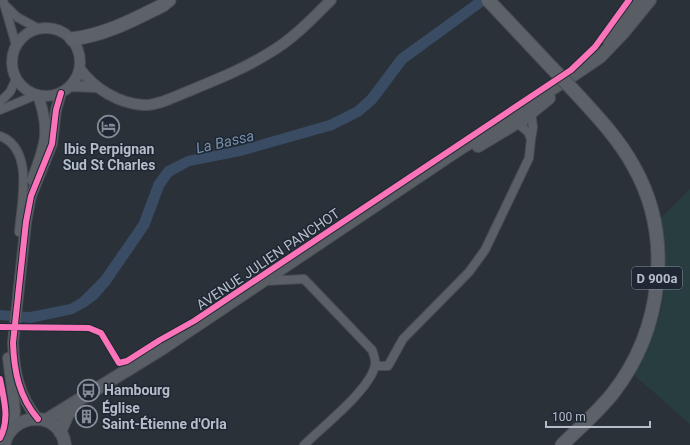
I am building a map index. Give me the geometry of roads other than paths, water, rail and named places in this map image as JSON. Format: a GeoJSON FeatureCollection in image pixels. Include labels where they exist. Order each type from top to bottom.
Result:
{"type":"FeatureCollection","features":[{"type":"Feature","properties":{"kind":"main road"},"geometry":{"type":"LineString","coordinates":[[72,39],[90,37],[109,31],[163,5],[170,0]]}},
{"type":"Feature","properties":{"kind":"main road","name":"D 900a"},"geometry":{"type":"LineString","coordinates":[[488,0],[574,92],[617,141],[635,169],[654,222],[658,271],[656,293],[650,323],[635,358],[613,393],[562,445]]}},
{"type":"Feature","properties":{"kind":"main road","name":"AVENUE JULIEN PANCHOT"},"geometry":{"type":"LineString","coordinates":[[13,426],[25,420],[42,420],[94,392],[262,282],[418,177],[521,119],[578,72],[598,52],[638,0]]}},
{"type":"Feature","properties":{"kind":"main road","name":"AVENUE JULIEN PANCHOT"},"geometry":{"type":"LineString","coordinates":[[521,119],[542,95],[600,57],[650,0]]}},
{"type":"Feature","properties":{"kind":"main road","name":"AVENUE JULIEN PANCHOT"},"geometry":{"type":"LineString","coordinates":[[60,432],[68,414],[94,392]]}},
{"type":"Feature","properties":{"kind":"main road"},"geometry":{"type":"LineString","coordinates":[[42,420],[54,425],[60,432],[65,445]]}},
{"type":"Feature","properties":{"kind":"main road"},"geometry":{"type":"LineString","coordinates":[[4,445],[6,437],[13,426]]}},
{"type":"Feature","properties":{"kind":"street"},"geometry":{"type":"LineString","coordinates":[[70,86],[95,87],[128,103],[145,106],[162,102],[228,75],[270,53],[290,38],[331,0]]}},
{"type":"Feature","properties":{"kind":"street"},"geometry":{"type":"LineString","coordinates":[[4,3],[20,20],[38,28],[56,29],[72,39],[79,53],[80,69],[70,86],[61,93],[50,96],[37,95],[25,89],[16,79],[11,62],[16,45],[21,38],[38,28]]}},
{"type":"Feature","properties":{"kind":"street"},"geometry":{"type":"LineString","coordinates":[[4,3],[16,45]]}},
{"type":"Feature","properties":{"kind":"street"},"geometry":{"type":"LineString","coordinates":[[80,69],[95,87]]}},
{"type":"Feature","properties":{"kind":"street"},"geometry":{"type":"LineString","coordinates":[[0,102],[10,92],[16,79]]}},
{"type":"Feature","properties":{"kind":"street"},"geometry":{"type":"LineString","coordinates":[[14,306],[30,203],[52,144],[56,110],[61,93]]}},
{"type":"Feature","properties":{"kind":"street"},"geometry":{"type":"LineString","coordinates":[[0,110],[37,95]]}},
{"type":"Feature","properties":{"kind":"street"},"geometry":{"type":"LineString","coordinates":[[19,232],[28,192],[45,139],[46,121],[37,95]]}},
{"type":"Feature","properties":{"kind":"street"},"geometry":{"type":"LineString","coordinates":[[521,119],[531,139]]}},
{"type":"Feature","properties":{"kind":"street"},"geometry":{"type":"LineString","coordinates":[[375,366],[388,366],[403,339],[470,272],[485,250],[529,158],[533,127],[521,119]]}},
{"type":"Feature","properties":{"kind":"street"},"geometry":{"type":"LineString","coordinates":[[0,136],[5,138],[16,148],[22,161],[23,175],[8,369],[15,411],[13,426]]}},
{"type":"Feature","properties":{"kind":"street"},"geometry":{"type":"LineString","coordinates":[[262,282],[294,278],[304,279],[372,350],[375,358],[375,366],[362,390],[304,445]]}},
{"type":"Feature","properties":{"kind":"street"},"geometry":{"type":"LineString","coordinates":[[12,328],[14,360],[18,383],[29,409],[42,420]]}},
{"type":"Feature","properties":{"kind":"water"},"geometry":{"type":"Polygon","coordinates":[[[474,0],[492,0],[406,63],[376,103],[361,116],[333,130],[241,156],[190,166],[172,176],[164,187],[149,227],[110,284],[97,299],[86,307],[73,314],[31,323],[0,320],[0,310],[30,312],[70,304],[80,298],[101,277],[139,222],[154,182],[165,167],[187,156],[239,146],[329,120],[355,107],[368,95],[398,55],[474,0]]]}},
{"type":"Feature","properties":{"kind":"place","name":"Ibis Perpignan Sud St Charles"},"geometry":{"type":"Point","coordinates":[109,127]}},
{"type":"Feature","properties":{"kind":"place","name":"Hambourg"},"geometry":{"type":"Point","coordinates":[89,390]}},
{"type":"Feature","properties":{"kind":"place","name":"Église Saint-Étienne d'Orla"},"geometry":{"type":"Point","coordinates":[87,416]}},
{"type":"Feature","properties":{"kind":"water label","name":"La Bassa"},"geometry":{"type":"Point","coordinates":[225,142]}}]}
